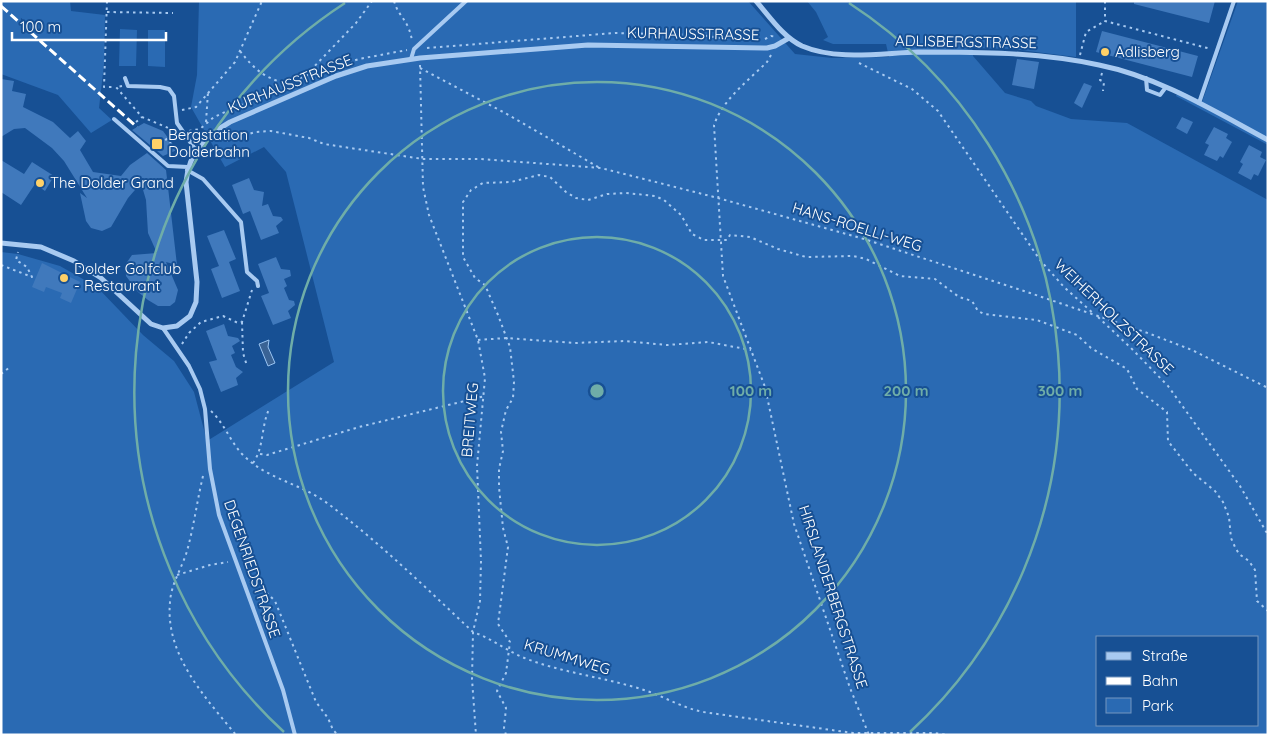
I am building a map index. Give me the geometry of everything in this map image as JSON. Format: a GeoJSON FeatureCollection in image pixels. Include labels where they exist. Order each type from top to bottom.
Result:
{"type":"FeatureCollection","features":[{"type":"Feature","properties":{"kind":"street","name":"ADLISBERGSTRASSE"},"geometry":{"type":"LineString","coordinates":[[756,1],[789,38],[814,50],[842,54],[1001,52],[1104,66],[1146,78],[1166,87],[1268,140]]}},
{"type":"Feature","properties":{"kind":"street","name":"KURHAUSSTRASSE"},"geometry":{"type":"LineString","coordinates":[[164,328],[177,326],[190,316],[196,302],[197,282],[186,182],[188,169],[195,149],[214,131],[230,122],[336,76],[367,66],[411,59],[588,45],[775,46],[789,38]]}},
{"type":"Feature","properties":{"kind":"street"},"geometry":{"type":"LineString","coordinates":[[1,243],[40,247],[74,260],[101,278],[150,324],[164,328]]}},
{"type":"Feature","properties":{"kind":"lane"},"geometry":{"type":"LineString","coordinates":[[411,59],[414,49],[466,1]]}},
{"type":"Feature","properties":{"kind":"lane"},"geometry":{"type":"LineString","coordinates":[[1199,104],[1234,1]]}},
{"type":"Feature","properties":{"kind":"lane"},"geometry":{"type":"LineString","coordinates":[[125,78],[128,86],[169,89],[174,96],[177,124],[195,149]]}},
{"type":"Feature","properties":{"kind":"lane"},"geometry":{"type":"LineString","coordinates":[[1146,78],[1147,90],[1160,95],[1166,87]]}},
{"type":"Feature","properties":{"kind":"lane"},"geometry":{"type":"LineString","coordinates":[[114,119],[168,166],[188,169],[203,179],[241,222],[247,272],[257,281],[258,286]]}},
{"type":"Feature","properties":{"kind":"lane","name":"DEGENRIEDSTRASSE"},"geometry":{"type":"LineString","coordinates":[[164,328],[176,349],[189,366],[206,409],[210,469],[219,515],[234,561],[283,690],[294,735]]}},
{"type":"Feature","properties":{"kind":"path"},"geometry":{"type":"LineString","coordinates":[[107,1],[104,87],[128,86]]}},
{"type":"Feature","properties":{"kind":"path"},"geometry":{"type":"LineString","coordinates":[[176,111],[191,109],[235,62],[262,1]]}},
{"type":"Feature","properties":{"kind":"path"},"geometry":{"type":"LineString","coordinates":[[305,76],[356,23],[372,1]]}},
{"type":"Feature","properties":{"kind":"path"},"geometry":{"type":"LineString","coordinates":[[394,1],[397,10],[405,18],[410,29],[414,49]]}},
{"type":"Feature","properties":{"kind":"path"},"geometry":{"type":"LineString","coordinates":[[1104,1],[1104,21]]}},
{"type":"Feature","properties":{"kind":"path"},"geometry":{"type":"LineString","coordinates":[[107,12],[173,13]]}},
{"type":"Feature","properties":{"kind":"path"},"geometry":{"type":"LineString","coordinates":[[1078,61],[1086,32],[1104,21],[1216,51]]}},
{"type":"Feature","properties":{"kind":"path","name":"HIRSLANDERBERGSTRASSE"},"geometry":{"type":"LineString","coordinates":[[775,46],[767,62],[728,101],[718,115],[714,139],[723,276],[768,396],[794,524],[868,734]]}},
{"type":"Feature","properties":{"kind":"path"},"geometry":{"type":"LineString","coordinates":[[240,51],[253,67],[267,78],[287,84]]}},
{"type":"Feature","properties":{"kind":"path","name":"BREITWEG"},"geometry":{"type":"LineString","coordinates":[[420,58],[423,187],[429,215],[478,340],[484,368],[485,396],[477,466],[481,562],[480,602],[473,632],[472,679],[476,735]]}},
{"type":"Feature","properties":{"kind":"path","name":"WEIHERHOLZSTRASSE"},"geometry":{"type":"LineString","coordinates":[[855,61],[912,89],[938,111],[1040,260],[1064,287],[1131,348],[1168,386],[1240,486],[1268,535]]}},
{"type":"Feature","properties":{"kind":"path"},"geometry":{"type":"LineString","coordinates":[[1103,91],[1104,82],[1100,80],[1104,66]]}},
{"type":"Feature","properties":{"kind":"path"},"geometry":{"type":"LineString","coordinates":[[420,68],[480,98],[601,168]]}},
{"type":"Feature","properties":{"kind":"path"},"geometry":{"type":"LineString","coordinates":[[116,87],[123,98],[142,117],[183,134]]}},
{"type":"Feature","properties":{"kind":"path"},"geometry":{"type":"LineString","coordinates":[[206,123],[208,92]]}},
{"type":"Feature","properties":{"kind":"path"},"geometry":{"type":"LineString","coordinates":[[136,122],[142,117]]}},
{"type":"Feature","properties":{"kind":"path","name":"HANS-ROELLI-WEG"},"geometry":{"type":"LineString","coordinates":[[214,131],[227,141],[255,132],[270,131],[309,138],[324,144],[423,159],[481,159],[601,168],[718,198],[864,240],[1096,316],[1192,350],[1268,388]]}},
{"type":"Feature","properties":{"kind":"path"},"geometry":{"type":"LineString","coordinates":[[160,144],[168,138],[176,152],[183,157],[195,149]]}},
{"type":"Feature","properties":{"kind":"path"},"geometry":{"type":"LineString","coordinates":[[506,735],[504,728],[506,708],[498,696],[497,688],[506,673],[510,642],[498,624],[508,547],[500,499],[499,469],[503,452],[501,432],[506,410],[513,398],[514,382],[510,347],[485,285],[475,278],[463,257],[464,202],[471,190],[482,183],[511,182],[539,175],[550,177],[566,192],[576,198],[588,200],[607,194],[626,193],[655,196],[664,200],[681,215],[692,234],[704,240],[720,242],[727,240],[730,235],[742,235],[778,250],[806,257],[853,256],[866,259],[900,276],[935,279],[959,297],[972,301],[978,311],[984,314],[1037,320],[1078,335],[1091,348],[1127,369],[1137,389],[1166,412],[1168,441],[1193,473],[1215,490],[1224,502],[1229,517],[1231,538],[1239,554],[1249,561],[1255,570],[1257,601],[1268,611]]}},
{"type":"Feature","properties":{"kind":"path"},"geometry":{"type":"LineString","coordinates":[[1,265],[32,277],[27,267],[16,260],[20,245]]}},
{"type":"Feature","properties":{"kind":"path"},"geometry":{"type":"LineString","coordinates":[[247,366],[243,353],[242,322],[252,290],[258,286]]}},
{"type":"Feature","properties":{"kind":"path"},"geometry":{"type":"LineString","coordinates":[[176,349],[184,343],[189,333],[201,322],[222,316],[238,323],[242,322]]}},
{"type":"Feature","properties":{"kind":"path"},"geometry":{"type":"LineString","coordinates":[[478,340],[506,338],[575,343],[624,341],[685,345],[708,342],[751,350]]}},
{"type":"Feature","properties":{"kind":"path"},"geometry":{"type":"LineString","coordinates":[[1,374],[10,366]]}},
{"type":"Feature","properties":{"kind":"path"},"geometry":{"type":"LineString","coordinates":[[260,454],[268,455],[359,427],[485,396]]}},
{"type":"Feature","properties":{"kind":"path","name":"KRUMMWEG"},"geometry":{"type":"LineString","coordinates":[[206,409],[213,411],[234,444],[264,472],[311,492],[327,503],[393,558],[473,632],[488,637],[527,659],[575,674],[650,692],[684,708],[782,724],[868,734],[935,733],[947,735]]}},
{"type":"Feature","properties":{"kind":"path"},"geometry":{"type":"LineString","coordinates":[[253,463],[260,454],[262,429],[269,410]]}},
{"type":"Feature","properties":{"kind":"path"},"geometry":{"type":"LineString","coordinates":[[210,469],[204,476],[192,530],[170,601],[170,630],[183,663],[204,696],[236,735]]}},
{"type":"Feature","properties":{"kind":"path"},"geometry":{"type":"LineString","coordinates":[[178,575],[210,565],[234,561]]}},
{"type":"Feature","properties":{"kind":"path"},"geometry":{"type":"LineString","coordinates":[[240,575],[265,591],[275,601],[316,702],[338,735]]}},
{"type":"Feature","properties":{"kind":"green space"},"geometry":{"type":"Polygon","coordinates":[[[1,1],[70,1],[71,11],[105,15],[104,64],[99,108],[112,120],[91,133],[58,95],[1,74],[1,1]]]}},
{"type":"Feature","properties":{"kind":"green space"},"geometry":{"type":"Polygon","coordinates":[[[199,1],[748,1],[795,54],[832,58],[889,57],[886,44],[833,44],[823,40],[828,37],[816,12],[807,1],[1076,1],[1076,57],[1011,49],[972,48],[973,56],[1005,93],[1031,101],[1036,106],[1071,119],[1127,123],[1268,200],[1268,735],[1,735],[1,252],[18,254],[60,266],[97,287],[143,335],[174,361],[194,392],[207,441],[334,362],[286,172],[264,147],[225,167],[191,107],[197,75],[199,1]]]}},
{"type":"Feature","properties":{"kind":"green space"},"geometry":{"type":"Polygon","coordinates":[[[1238,1],[1268,1],[1268,145],[1176,96],[1179,90],[1202,102],[1238,1]]]}},
{"type":"Feature","properties":{"kind":"green space"},"geometry":{"type":"Polygon","coordinates":[[[120,29],[137,30],[136,66],[119,66],[120,29]]]}},
{"type":"Feature","properties":{"kind":"green space"},"geometry":{"type":"Polygon","coordinates":[[[148,30],[165,30],[165,67],[148,66],[148,30]]]}},
{"type":"Feature","properties":{"kind":"shaded area"},"geometry":{"type":"Polygon","coordinates":[[[269,340],[268,347],[275,363],[268,366],[259,344],[269,340]]]}},
{"type":"Feature","properties":{"kind":"building"},"geometry":{"type":"Polygon","coordinates":[[[1134,1],[1215,1],[1209,23],[1134,4],[1134,1]]]}},
{"type":"Feature","properties":{"kind":"building"},"geometry":{"type":"Polygon","coordinates":[[[1102,31],[1198,56],[1192,77],[1096,52],[1102,31]]]}},
{"type":"Feature","properties":{"kind":"building"},"geometry":{"type":"Polygon","coordinates":[[[1017,59],[1039,62],[1034,89],[1012,85],[1017,59]]]}},
{"type":"Feature","properties":{"kind":"building"},"geometry":{"type":"Polygon","coordinates":[[[1,79],[14,81],[12,91],[26,94],[23,107],[53,122],[70,138],[78,131],[86,141],[80,150],[93,172],[121,176],[130,165],[147,153],[166,170],[177,265],[166,262],[178,290],[175,302],[170,306],[158,306],[148,300],[138,292],[126,276],[125,265],[132,255],[157,253],[148,233],[146,200],[141,183],[128,198],[111,227],[102,231],[91,228],[86,221],[80,193],[87,198],[64,161],[52,148],[25,128],[14,129],[1,137],[1,79]]]}},
{"type":"Feature","properties":{"kind":"building"},"geometry":{"type":"Polygon","coordinates":[[[1084,83],[1092,86],[1082,108],[1074,103],[1084,83]]]}},
{"type":"Feature","properties":{"kind":"building"},"geometry":{"type":"Polygon","coordinates":[[[1182,117],[1193,122],[1187,134],[1176,128],[1182,117]]]}},
{"type":"Feature","properties":{"kind":"building","name":"Bergstation Dolderbahn"},"geometry":{"type":"Polygon","coordinates":[[[144,123],[163,131],[177,150],[163,156],[132,130],[144,123]]]}},
{"type":"Feature","properties":{"kind":"building"},"geometry":{"type":"Polygon","coordinates":[[[1214,127],[1228,134],[1226,138],[1232,142],[1223,158],[1220,156],[1217,161],[1204,155],[1209,145],[1205,143],[1214,127]]]}},
{"type":"Feature","properties":{"kind":"building"},"geometry":{"type":"Polygon","coordinates":[[[1249,145],[1262,152],[1260,157],[1266,160],[1258,176],[1254,174],[1251,180],[1238,173],[1243,164],[1240,162],[1249,145]]]}},
{"type":"Feature","properties":{"kind":"building"},"geometry":{"type":"Polygon","coordinates":[[[1,160],[24,174],[32,162],[54,176],[45,191],[35,184],[21,205],[1,192],[1,160]]]}},
{"type":"Feature","properties":{"kind":"building"},"geometry":{"type":"Polygon","coordinates":[[[249,178],[254,190],[264,192],[262,206],[268,204],[273,216],[281,217],[283,220],[276,226],[279,233],[261,240],[250,211],[243,214],[232,185],[249,178]]]}},
{"type":"Feature","properties":{"kind":"building"},"geometry":{"type":"Polygon","coordinates":[[[224,230],[236,259],[229,262],[240,291],[222,298],[211,269],[219,266],[207,236],[224,230]]]}},
{"type":"Feature","properties":{"kind":"building"},"geometry":{"type":"Polygon","coordinates":[[[276,257],[281,269],[290,270],[291,276],[284,279],[287,286],[284,288],[289,300],[294,301],[295,305],[288,311],[291,318],[273,325],[261,296],[269,293],[258,264],[276,257]]]}},
{"type":"Feature","properties":{"kind":"building"},"geometry":{"type":"Polygon","coordinates":[[[42,263],[80,282],[71,303],[60,298],[62,293],[46,287],[44,292],[32,287],[42,263]]]}},
{"type":"Feature","properties":{"kind":"building"},"geometry":{"type":"Polygon","coordinates":[[[224,324],[228,336],[238,338],[240,341],[232,346],[235,353],[231,355],[236,367],[243,372],[236,378],[238,385],[221,392],[209,362],[217,360],[206,331],[224,324]]]}},
{"type":"Feature","properties":{"kind":"railway"},"geometry":{"type":"LineString","coordinates":[[1,6],[137,127]]}},
{"type":"Feature","properties":{"kind":"place","name":"Adlisberg"},"geometry":{"type":"Point","coordinates":[1105,52]}},
{"type":"Feature","properties":{"kind":"place","name":"Bergstation Dolderbahn"},"geometry":{"type":"Point","coordinates":[157,144]}},
{"type":"Feature","properties":{"kind":"place","name":"The Dolder Grand"},"geometry":{"type":"Point","coordinates":[40,183]}},
{"type":"Feature","properties":{"kind":"place","name":"Dolder Golfclub - Restaurant"},"geometry":{"type":"Point","coordinates":[64,278]}}]}
